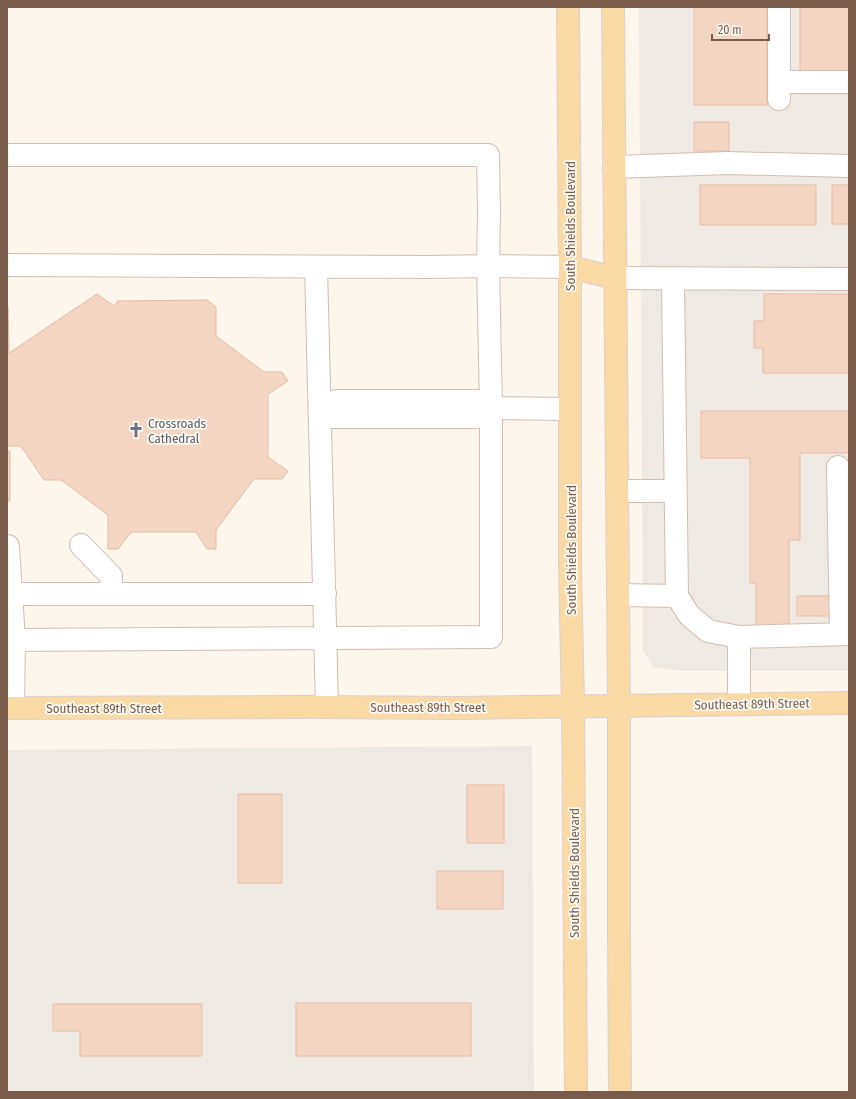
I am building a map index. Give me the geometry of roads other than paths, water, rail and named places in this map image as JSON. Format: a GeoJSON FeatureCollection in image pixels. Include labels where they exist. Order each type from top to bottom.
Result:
{"type":"FeatureCollection","features":[{"type":"Feature","properties":{"kind":"main road","name":"South Shields Boulevard"},"geometry":{"type":"LineString","coordinates":[[568,7],[570,565],[573,707],[576,1092]]}},
{"type":"Feature","properties":{"kind":"main road"},"geometry":{"type":"LineString","coordinates":[[613,7],[619,706],[620,1092]]}},
{"type":"Feature","properties":{"kind":"main road"},"geometry":{"type":"LineString","coordinates":[[570,266],[615,278]]}},
{"type":"Feature","properties":{"kind":"main road","name":"Southeast 89th Street"},"geometry":{"type":"LineString","coordinates":[[10,708],[458,708],[849,703]]}},
{"type":"Feature","properties":{"kind":"lane"},"geometry":{"type":"LineString","coordinates":[[779,7],[779,91],[849,82]]}},
{"type":"Feature","properties":{"kind":"lane"},"geometry":{"type":"LineString","coordinates":[[7,156],[488,155],[488,266],[491,408],[491,636],[10,640]]}},
{"type":"Feature","properties":{"kind":"lane"},"geometry":{"type":"LineString","coordinates":[[614,166],[728,163],[849,166]]}},
{"type":"Feature","properties":{"kind":"lane"},"geometry":{"type":"LineString","coordinates":[[7,265],[429,268],[570,266]]}},
{"type":"Feature","properties":{"kind":"lane"},"geometry":{"type":"LineString","coordinates":[[316,267],[327,707]]}},
{"type":"Feature","properties":{"kind":"lane"},"geometry":{"type":"LineString","coordinates":[[615,278],[849,279]]}},
{"type":"Feature","properties":{"kind":"lane"},"geometry":{"type":"LineString","coordinates":[[673,278],[677,596],[689,615],[708,630],[739,637],[845,634],[844,509],[838,467]]}},
{"type":"Feature","properties":{"kind":"lane"},"geometry":{"type":"LineString","coordinates":[[320,409],[337,401],[479,401],[491,408],[570,409]]}},
{"type":"Feature","properties":{"kind":"lane"},"geometry":{"type":"LineString","coordinates":[[617,491],[675,491]]}},
{"type":"Feature","properties":{"kind":"lane"},"geometry":{"type":"LineString","coordinates":[[81,545],[111,576],[111,594]]}},
{"type":"Feature","properties":{"kind":"lane"},"geometry":{"type":"LineString","coordinates":[[7,546],[11,594],[10,708]]}},
{"type":"Feature","properties":{"kind":"lane"},"geometry":{"type":"LineString","coordinates":[[11,594],[325,594]]}},
{"type":"Feature","properties":{"kind":"lane"},"geometry":{"type":"LineString","coordinates":[[618,595],[677,596]]}},
{"type":"Feature","properties":{"kind":"lane"},"geometry":{"type":"LineString","coordinates":[[739,637],[739,704]]}},
{"type":"Feature","properties":{"kind":"place","name":"Crossroads Cathedral"},"geometry":{"type":"Point","coordinates":[136,430]}}]}
